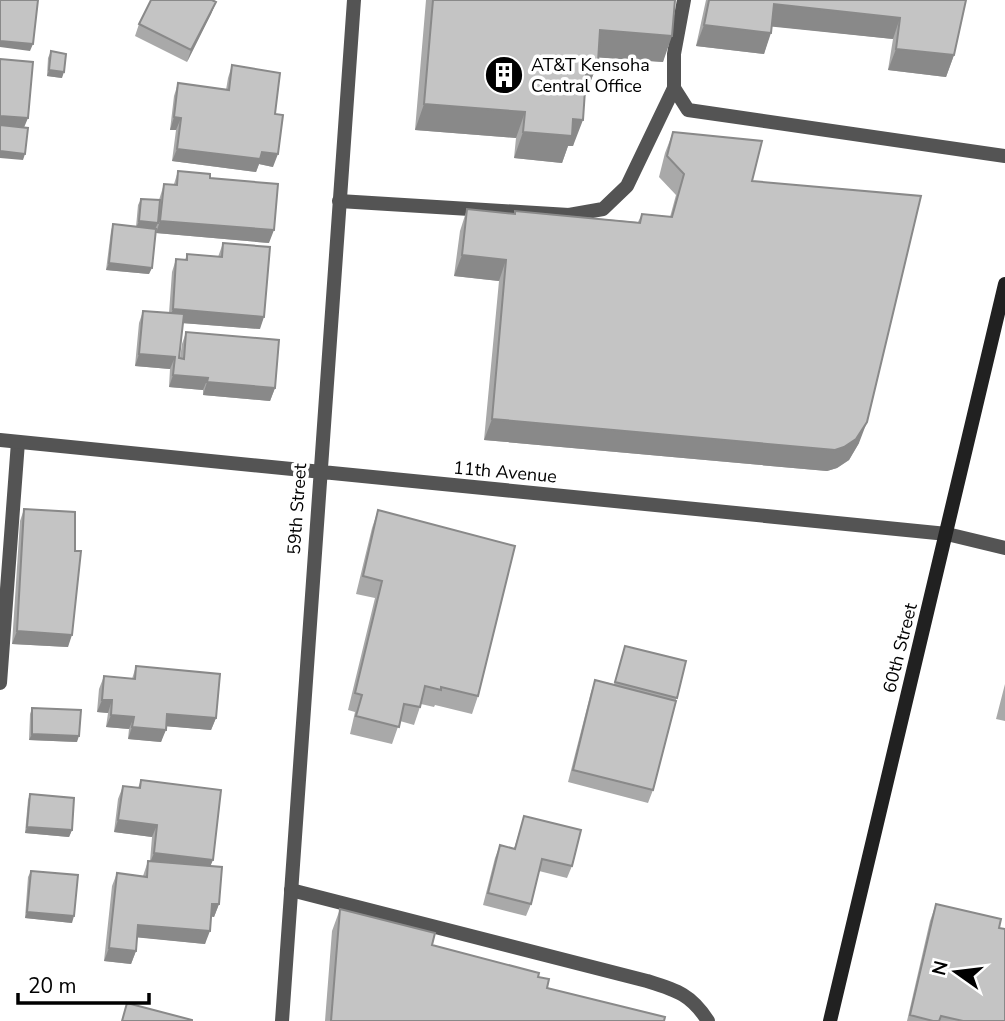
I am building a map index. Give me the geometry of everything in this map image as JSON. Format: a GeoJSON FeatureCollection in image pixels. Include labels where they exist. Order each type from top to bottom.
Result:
{"type":"FeatureCollection","features":[{"type":"Feature","properties":{"kind":"street","name":"59th Street"},"geometry":{"type":"LineString","coordinates":[[282,1021],[354,0]]}},
{"type":"Feature","properties":{"kind":"street"},"geometry":{"type":"LineString","coordinates":[[339,201],[569,215],[603,209],[627,186],[674,88],[674,54],[684,0]]}},
{"type":"Feature","properties":{"kind":"street"},"geometry":{"type":"LineString","coordinates":[[674,88],[688,110],[1005,156]]}},
{"type":"Feature","properties":{"kind":"street","name":"60th Street"},"geometry":{"type":"LineString","coordinates":[[830,1021],[1005,284]]}},
{"type":"Feature","properties":{"kind":"street","name":"11th Avenue"},"geometry":{"type":"LineString","coordinates":[[0,440],[947,534],[1005,548]]}},
{"type":"Feature","properties":{"kind":"street"},"geometry":{"type":"LineString","coordinates":[[0,682],[18,442]]}},
{"type":"Feature","properties":{"kind":"street"},"geometry":{"type":"LineString","coordinates":[[291,890],[648,981],[682,992],[698,1006],[708,1021]]}},
{"type":"Feature","properties":{"kind":"building"},"geometry":{"type":"Polygon","coordinates":[[[0,0],[38,0],[33,44],[0,41],[0,0]]]}},
{"type":"Feature","properties":{"kind":"building"},"geometry":{"type":"Polygon","coordinates":[[[151,0],[216,2],[191,50],[139,24],[151,0]]]}},
{"type":"Feature","properties":{"kind":"building","name":"AT&T Kensoha Central Office"},"geometry":{"type":"Polygon","coordinates":[[[433,0],[675,0],[672,36],[600,30],[598,62],[587,61],[583,120],[573,119],[572,136],[523,132],[525,112],[424,104],[433,0]]]}},
{"type":"Feature","properties":{"kind":"building"},"geometry":{"type":"Polygon","coordinates":[[[709,0],[966,0],[954,55],[896,49],[900,18],[774,4],[771,33],[704,25],[709,0]]]}},
{"type":"Feature","properties":{"kind":"building"},"geometry":{"type":"Polygon","coordinates":[[[51,51],[66,54],[64,72],[49,70],[51,51]]]}},
{"type":"Feature","properties":{"kind":"building"},"geometry":{"type":"Polygon","coordinates":[[[0,59],[33,62],[28,118],[0,116],[0,59]]]}},
{"type":"Feature","properties":{"kind":"building"},"geometry":{"type":"Polygon","coordinates":[[[232,65],[280,73],[275,114],[283,115],[278,154],[262,152],[260,159],[177,149],[181,118],[174,117],[178,83],[229,90],[232,65]]]}},
{"type":"Feature","properties":{"kind":"building"},"geometry":{"type":"Polygon","coordinates":[[[0,125],[28,128],[25,154],[0,151],[0,125]]]}},
{"type":"Feature","properties":{"kind":"building"},"geometry":{"type":"Polygon","coordinates":[[[673,132],[762,141],[752,181],[921,196],[867,422],[856,439],[844,447],[835,450],[492,419],[506,260],[462,255],[467,209],[640,223],[642,214],[672,217],[684,174],[667,156],[673,132]]]}},
{"type":"Feature","properties":{"kind":"building"},"geometry":{"type":"Polygon","coordinates":[[[178,171],[210,174],[210,178],[278,184],[274,230],[160,221],[164,184],[177,185],[178,171]]]}},
{"type":"Feature","properties":{"kind":"building"},"geometry":{"type":"Polygon","coordinates":[[[141,199],[160,200],[158,223],[139,221],[141,199]]]}},
{"type":"Feature","properties":{"kind":"building"},"geometry":{"type":"Polygon","coordinates":[[[113,224],[156,229],[152,268],[109,263],[113,224]]]}},
{"type":"Feature","properties":{"kind":"building"},"geometry":{"type":"Polygon","coordinates":[[[223,243],[270,247],[264,317],[173,309],[176,259],[187,260],[187,254],[222,257],[223,243]]]}},
{"type":"Feature","properties":{"kind":"building"},"geometry":{"type":"Polygon","coordinates":[[[143,311],[184,314],[179,358],[184,359],[186,332],[279,340],[275,388],[207,382],[208,378],[173,375],[175,357],[139,354],[143,311]]]}},
{"type":"Feature","properties":{"kind":"building"},"geometry":{"type":"Polygon","coordinates":[[[24,509],[75,512],[75,551],[81,551],[72,635],[17,631],[24,509]]]}},
{"type":"Feature","properties":{"kind":"building"},"geometry":{"type":"Polygon","coordinates":[[[378,510],[515,546],[478,696],[425,686],[420,707],[404,704],[399,727],[356,716],[362,695],[355,693],[382,581],[363,576],[378,510]]]}},
{"type":"Feature","properties":{"kind":"building"},"geometry":{"type":"Polygon","coordinates":[[[625,646],[686,661],[677,698],[615,682],[625,646]]]}},
{"type":"Feature","properties":{"kind":"building"},"geometry":{"type":"Polygon","coordinates":[[[136,666],[220,674],[216,718],[167,714],[166,730],[132,727],[134,717],[111,715],[112,700],[102,700],[104,676],[135,679],[136,666]]]}},
{"type":"Feature","properties":{"kind":"building"},"geometry":{"type":"Polygon","coordinates":[[[595,680],[676,701],[653,790],[573,770],[595,680]]]}},
{"type":"Feature","properties":{"kind":"building"},"geometry":{"type":"Polygon","coordinates":[[[32,708],[81,710],[79,736],[32,734],[32,708]]]}},
{"type":"Feature","properties":{"kind":"building"},"geometry":{"type":"Polygon","coordinates":[[[141,780],[221,790],[213,860],[154,853],[157,825],[118,820],[123,786],[140,788],[141,780]]]}},
{"type":"Feature","properties":{"kind":"building"},"geometry":{"type":"Polygon","coordinates":[[[30,794],[74,798],[72,830],[27,827],[30,794]]]}},
{"type":"Feature","properties":{"kind":"building"},"geometry":{"type":"Polygon","coordinates":[[[524,816],[581,830],[572,866],[542,859],[531,904],[488,893],[500,845],[515,849],[524,816]]]}},
{"type":"Feature","properties":{"kind":"building"},"geometry":{"type":"Polygon","coordinates":[[[148,861],[222,867],[219,904],[212,904],[210,931],[138,925],[136,951],[109,948],[117,873],[147,877],[148,861]]]}},
{"type":"Feature","properties":{"kind":"building"},"geometry":{"type":"Polygon","coordinates":[[[31,871],[78,875],[74,916],[27,912],[31,871]]]}},
{"type":"Feature","properties":{"kind":"building"},"geometry":{"type":"Polygon","coordinates":[[[936,904],[1001,919],[999,928],[1005,929],[1005,1021],[963,1021],[941,1016],[939,1021],[933,1021],[910,1015],[936,904]]]}},
{"type":"Feature","properties":{"kind":"building"},"geometry":{"type":"Polygon","coordinates":[[[340,909],[435,933],[432,945],[539,973],[538,977],[549,979],[547,988],[665,1017],[664,1021],[331,1021],[340,909]]]}},
{"type":"Feature","properties":{"kind":"building"},"geometry":{"type":"Polygon","coordinates":[[[127,1003],[192,1020],[192,1021],[122,1021],[127,1003]]]}},
{"type":"Feature","properties":{"kind":"place","name":"AT&T Kensoha Central Office"},"geometry":{"type":"Point","coordinates":[504,75]}}]}
